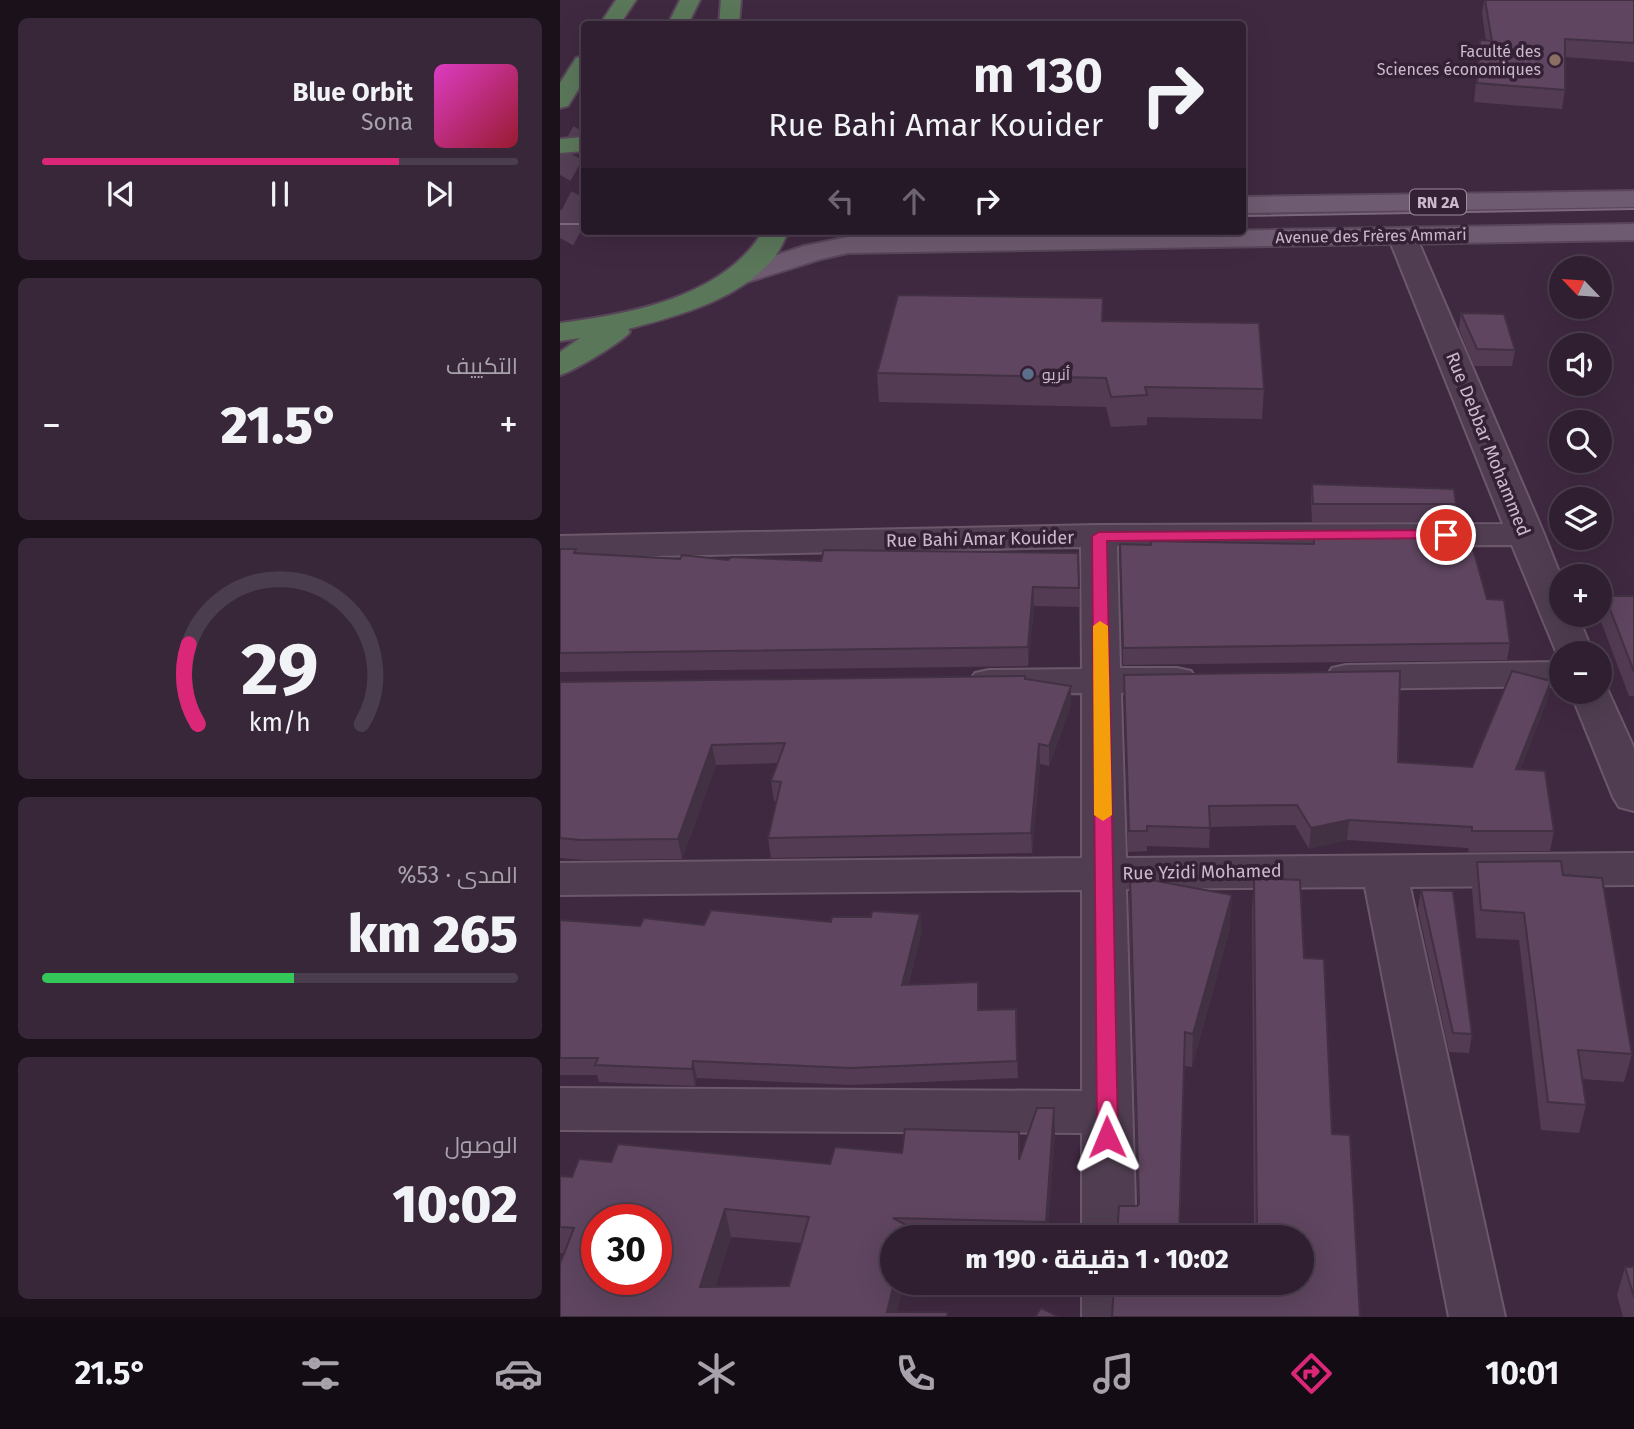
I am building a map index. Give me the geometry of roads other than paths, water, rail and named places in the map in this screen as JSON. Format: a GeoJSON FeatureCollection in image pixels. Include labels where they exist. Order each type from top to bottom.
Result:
{"type":"FeatureCollection","features":[{"type":"Feature","properties":{"kind":"highway"},"geometry":{"type":"LineString","coordinates":[[612,21],[626,0]]}},
{"type":"Feature","properties":{"kind":"highway"},"geometry":{"type":"LineString","coordinates":[[680,21],[690,0]]}},
{"type":"Feature","properties":{"kind":"highway"},"geometry":{"type":"LineString","coordinates":[[729,21],[731,0]]}},
{"type":"Feature","properties":{"kind":"highway"},"geometry":{"type":"LineString","coordinates":[[560,101],[581,68]]}},
{"type":"Feature","properties":{"kind":"highway"},"geometry":{"type":"LineString","coordinates":[[560,146],[581,144]]}},
{"type":"Feature","properties":{"kind":"highway"},"geometry":{"type":"LineString","coordinates":[[560,332],[600,327],[652,314],[698,297],[735,278],[758,259],[775,235]]}},
{"type":"Feature","properties":{"kind":"highway"},"geometry":{"type":"LineString","coordinates":[[560,366],[590,345],[652,314]]}},
{"type":"Feature","properties":{"kind":"main road","name":"Avenue des Frères Ammari"},"geometry":{"type":"LineString","coordinates":[[1246,205],[1634,199]]}},
{"type":"Feature","properties":{"kind":"main road","name":"Avenue des Frères Ammari"},"geometry":{"type":"LineString","coordinates":[[735,278],[814,252],[848,245],[1634,232]]}},
{"type":"Feature","properties":{"kind":"street","name":"Rue Debbar Mohammed"},"geometry":{"type":"LineString","coordinates":[[1402,236],[1569,641]]}},
{"type":"Feature","properties":{"kind":"street","name":"Rue Bahi Amar Kouider"},"geometry":{"type":"LineString","coordinates":[[560,547],[1099,536],[1526,534]]}},
{"type":"Feature","properties":{"kind":"street"},"geometry":{"type":"LineString","coordinates":[[1099,536],[1109,1225]]}},
{"type":"Feature","properties":{"kind":"street"},"geometry":{"type":"LineString","coordinates":[[1310,678],[1549,674]]}},
{"type":"Feature","properties":{"kind":"street"},"geometry":{"type":"LineString","coordinates":[[948,682],[1212,679]]}},
{"type":"Feature","properties":{"kind":"street"},"geometry":{"type":"LineString","coordinates":[[1595,704],[1634,797]]}},
{"type":"Feature","properties":{"kind":"street","name":"Rue Yzidi Mohamed"},"geometry":{"type":"LineString","coordinates":[[560,879],[1634,869]]}},
{"type":"Feature","properties":{"kind":"street"},"geometry":{"type":"LineString","coordinates":[[1384,871],[1477,1317]]}},
{"type":"Feature","properties":{"kind":"street"},"geometry":{"type":"LineString","coordinates":[[560,1109],[1107,1112]]}},
{"type":"Feature","properties":{"kind":"street"},"geometry":{"type":"LineString","coordinates":[[1110,1295],[1110,1317]]}},
{"type":"Feature","properties":{"kind":"tunnel"},"geometry":{"type":"LineString","coordinates":[[560,175],[581,137]]}},
{"type":"Feature","properties":{"kind":"tunnel"},"geometry":{"type":"LineString","coordinates":[[571,218],[581,199]]}},
{"type":"Feature","properties":{"kind":"tunnel"},"geometry":{"type":"LineString","coordinates":[[560,238],[572,216]]}},
{"type":"Feature","properties":{"kind":"tram line"},"geometry":{"type":"LineString","coordinates":[[1246,216],[1634,209]]}},
{"type":"Feature","properties":{"kind":"tram line"},"geometry":{"type":"LineString","coordinates":[[560,224],[581,224]]}},
{"type":"Feature","properties":{"kind":"place","name":"Faculté des Sciences économiques"},"geometry":{"type":"Point","coordinates":[1555,60]}},
{"type":"Feature","properties":{"kind":"place","name":"أنريو"},"geometry":{"type":"Point","coordinates":[1028,374]}}]}
